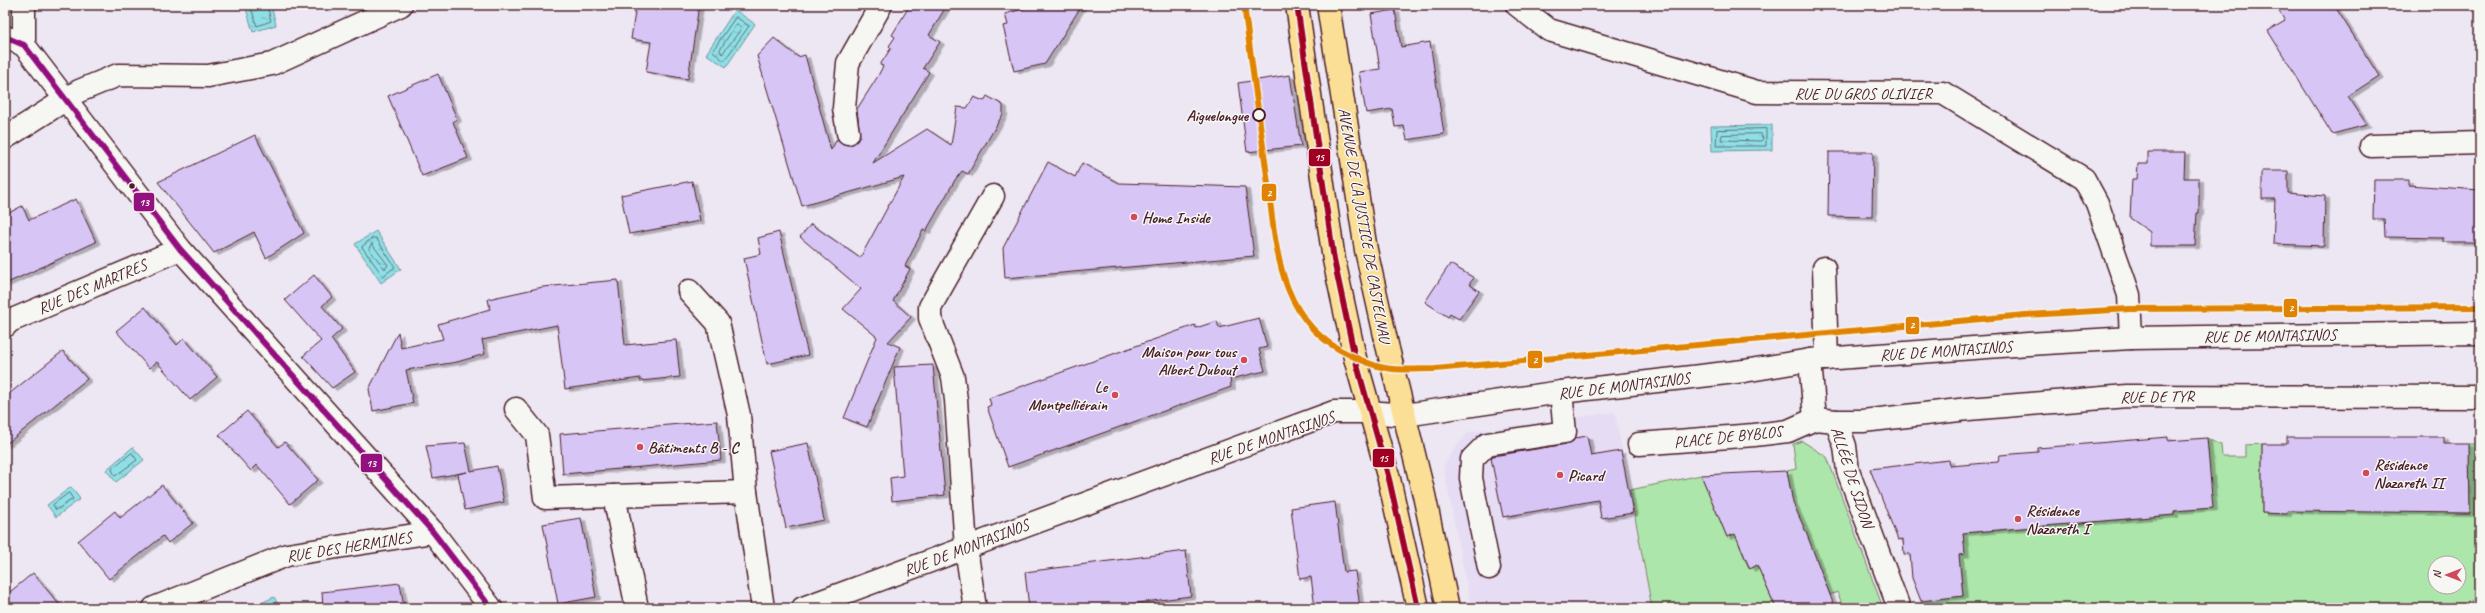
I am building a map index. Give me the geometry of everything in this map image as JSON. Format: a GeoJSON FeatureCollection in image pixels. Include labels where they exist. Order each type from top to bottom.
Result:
{"type":"FeatureCollection","features":[{"type":"Feature","properties":{"kind":"main road","name":"AVENUE DE LA JUSTICE DE CASTELNAU"},"geometry":{"type":"LineString","coordinates":[[1297,5],[1334,260],[1369,412],[1389,479],[1418,608]]}},
{"type":"Feature","properties":{"kind":"main road","name":"AVENUE DE LA JUSTICE DE CASTELNAU"},"geometry":{"type":"LineString","coordinates":[[1328,5],[1366,250],[1424,494],[1448,608]]}},
{"type":"Feature","properties":{"kind":"street"},"geometry":{"type":"LineString","coordinates":[[24,5],[15,41],[64,100],[180,249],[433,532],[490,608]]}},
{"type":"Feature","properties":{"kind":"street"},"geometry":{"type":"LineString","coordinates":[[5,138],[90,85],[118,75],[208,76],[272,64],[401,5]]}},
{"type":"Feature","properties":{"kind":"street"},"geometry":{"type":"LineString","coordinates":[[848,133],[844,108],[848,63],[881,5]]}},
{"type":"Feature","properties":{"kind":"street","name":"RUE DU GROS OLIVIER"},"geometry":{"type":"LineString","coordinates":[[1517,5],[1549,30],[1757,92],[1943,94],[2084,179],[2097,203],[2125,283],[2129,302],[2131,338]]}},
{"type":"Feature","properties":{"kind":"street"},"geometry":{"type":"LineString","coordinates":[[2371,146],[2480,143]]}},
{"type":"Feature","properties":{"kind":"street"},"geometry":{"type":"LineString","coordinates":[[975,608],[966,548],[954,385],[930,318],[930,307],[993,196]]}},
{"type":"Feature","properties":{"kind":"street","name":"RUE DES MARTRES"},"geometry":{"type":"LineString","coordinates":[[5,326],[18,318],[180,249]]}},
{"type":"Feature","properties":{"kind":"street","name":"ALLÉE DE SIDON"},"geometry":{"type":"LineString","coordinates":[[1824,268],[1814,419],[1836,421],[1845,446],[1848,472],[1899,608]]}},
{"type":"Feature","properties":{"kind":"street"},"geometry":{"type":"LineString","coordinates":[[689,291],[718,323],[739,415],[746,492],[763,608]]}},
{"type":"Feature","properties":{"kind":"street","name":"RUE DE MONTASINOS"},"geometry":{"type":"LineString","coordinates":[[803,608],[1328,414],[1369,412],[1405,415],[1561,392],[1744,371],[1818,360],[2131,338],[2480,333]]}},
{"type":"Feature","properties":{"kind":"street"},"geometry":{"type":"LineString","coordinates":[[1489,568],[1471,478],[1472,459],[1487,444],[1565,432],[1561,392]]}},
{"type":"Feature","properties":{"kind":"street","name":"RUE DE TYR"},"geometry":{"type":"LineString","coordinates":[[1836,421],[1863,421],[1968,409],[2127,396],[2480,397]]}},
{"type":"Feature","properties":{"kind":"street"},"geometry":{"type":"LineString","coordinates":[[516,409],[537,434],[545,498],[746,492]]}},
{"type":"Feature","properties":{"kind":"street","name":"PLACE DE BYBLOS"},"geometry":{"type":"LineString","coordinates":[[1640,444],[1788,431],[1814,419]]}},
{"type":"Feature","properties":{"kind":"street"},"geometry":{"type":"LineString","coordinates":[[614,496],[637,608]]}},
{"type":"Feature","properties":{"kind":"street","name":"RUE DES HERMINES"},"geometry":{"type":"LineString","coordinates":[[154,608],[287,555],[433,532]]}},
{"type":"Feature","properties":{"kind":"shaded area"},"geometry":{"type":"Polygon","coordinates":[[[1615,412],[1652,608],[1471,608],[1443,465],[1468,432],[1615,412]]]}},
{"type":"Feature","properties":{"kind":"green space"},"geometry":{"type":"Polygon","coordinates":[[[2207,438],[2221,445],[2222,457],[2245,457],[2245,445],[2262,444],[2262,513],[2287,514],[2287,510],[2470,513],[2469,444],[2480,444],[2480,598],[2453,608],[1924,608],[1921,601],[1963,596],[1959,555],[1963,533],[2174,515],[2175,511],[2212,508],[2207,438]]]}},
{"type":"Feature","properties":{"kind":"green space"},"geometry":{"type":"Polygon","coordinates":[[[1802,441],[1827,457],[1883,608],[1844,608],[1837,592],[1830,595],[1806,532],[1793,503],[1787,471],[1796,469],[1793,444],[1802,441]]]}},
{"type":"Feature","properties":{"kind":"green space"},"geometry":{"type":"Polygon","coordinates":[[[1701,475],[1727,537],[1743,530],[1747,540],[1739,544],[1749,569],[1757,565],[1776,608],[1652,608],[1630,490],[1701,475]]]}},
{"type":"Feature","properties":{"kind":"water"},"geometry":{"type":"Polygon","coordinates":[[[245,5],[271,5],[276,25],[253,32],[245,5]]]}},
{"type":"Feature","properties":{"kind":"water"},"geometry":{"type":"Polygon","coordinates":[[[735,10],[755,24],[726,67],[706,54],[735,10]]]}},
{"type":"Feature","properties":{"kind":"water"},"geometry":{"type":"Polygon","coordinates":[[[1772,125],[1772,150],[1712,151],[1711,126],[1772,125]]]}},
{"type":"Feature","properties":{"kind":"water"},"geometry":{"type":"Polygon","coordinates":[[[376,231],[401,269],[381,283],[355,244],[376,231]]]}},
{"type":"Feature","properties":{"kind":"water"},"geometry":{"type":"Polygon","coordinates":[[[133,447],[144,460],[116,482],[106,470],[133,447]]]}},
{"type":"Feature","properties":{"kind":"water"},"geometry":{"type":"Polygon","coordinates":[[[71,487],[80,499],[56,517],[47,505],[71,487]]]}},
{"type":"Feature","properties":{"kind":"water"},"geometry":{"type":"Polygon","coordinates":[[[274,597],[280,608],[261,608],[259,604],[274,597]]]}},
{"type":"Feature","properties":{"kind":"building"},"geometry":{"type":"Polygon","coordinates":[[[636,5],[699,5],[688,79],[646,72],[651,42],[631,39],[636,5]]]}},
{"type":"Feature","properties":{"kind":"building"},"geometry":{"type":"Polygon","coordinates":[[[910,5],[947,5],[929,35],[940,42],[923,68],[929,72],[873,163],[927,129],[951,145],[957,107],[967,108],[974,97],[984,101],[987,96],[1003,105],[1003,114],[968,174],[962,171],[955,180],[926,231],[923,230],[905,266],[910,269],[893,301],[911,317],[888,342],[900,347],[867,427],[844,418],[877,337],[843,309],[861,289],[800,237],[811,224],[860,258],[904,177],[802,206],[757,56],[774,38],[798,57],[805,55],[831,150],[837,139],[843,144],[850,145],[860,137],[857,109],[878,76],[883,66],[880,65],[891,48],[889,46],[895,37],[892,35],[910,5]]]}},
{"type":"Feature","properties":{"kind":"building"},"geometry":{"type":"Polygon","coordinates":[[[1036,5],[1082,5],[1045,64],[1014,71],[1003,26],[1008,25],[1005,14],[1036,5]]]}},
{"type":"Feature","properties":{"kind":"building"},"geometry":{"type":"Polygon","coordinates":[[[2275,5],[2334,5],[2379,76],[2348,96],[2367,125],[2332,134],[2268,31],[2285,21],[2275,5]]]}},
{"type":"Feature","properties":{"kind":"building"},"geometry":{"type":"Polygon","coordinates":[[[1395,10],[1401,47],[1430,42],[1444,134],[1407,140],[1404,126],[1395,127],[1392,109],[1366,113],[1359,72],[1380,69],[1371,14],[1395,10]]]}},
{"type":"Feature","properties":{"kind":"building"},"geometry":{"type":"Polygon","coordinates":[[[438,74],[457,119],[453,122],[468,158],[422,176],[388,96],[438,74]]]}},
{"type":"Feature","properties":{"kind":"building"},"geometry":{"type":"Polygon","coordinates":[[[1290,75],[1301,146],[1247,152],[1238,83],[1290,75]]]}},
{"type":"Feature","properties":{"kind":"building"},"geometry":{"type":"Polygon","coordinates":[[[255,135],[304,233],[266,258],[254,232],[214,253],[158,182],[255,135]]]}},
{"type":"Feature","properties":{"kind":"building"},"geometry":{"type":"Polygon","coordinates":[[[1829,152],[1873,152],[1872,217],[1828,216],[1829,152]]]}},
{"type":"Feature","properties":{"kind":"building"},"geometry":{"type":"Polygon","coordinates":[[[2148,152],[2185,152],[2184,178],[2199,178],[2199,213],[2197,213],[2195,246],[2150,246],[2150,232],[2130,218],[2132,179],[2137,179],[2138,164],[2148,164],[2148,152]]]}},
{"type":"Feature","properties":{"kind":"building","name":"Home Inside"},"geometry":{"type":"Polygon","coordinates":[[[1048,162],[1075,177],[1082,163],[1119,183],[1245,187],[1254,256],[1005,278],[1003,248],[1048,162]]]}},
{"type":"Feature","properties":{"kind":"building"},"geometry":{"type":"Polygon","coordinates":[[[2262,171],[2288,171],[2288,193],[2325,196],[2324,246],[2273,244],[2275,199],[2262,199],[2262,171]]]}},
{"type":"Feature","properties":{"kind":"building"},"geometry":{"type":"Polygon","coordinates":[[[2374,180],[2408,180],[2408,185],[2480,190],[2480,242],[2443,242],[2443,238],[2385,237],[2384,219],[2373,219],[2374,180]]]}},
{"type":"Feature","properties":{"kind":"building"},"geometry":{"type":"Polygon","coordinates":[[[692,181],[700,221],[629,234],[621,195],[692,181]]]}},
{"type":"Feature","properties":{"kind":"building"},"geometry":{"type":"Polygon","coordinates":[[[76,199],[96,242],[5,284],[5,215],[22,206],[29,220],[76,199]]]}},
{"type":"Feature","properties":{"kind":"building"},"geometry":{"type":"Polygon","coordinates":[[[779,232],[808,355],[767,364],[744,258],[761,254],[758,238],[779,232]]]}},
{"type":"Feature","properties":{"kind":"building"},"geometry":{"type":"Polygon","coordinates":[[[1450,264],[1474,278],[1469,284],[1479,291],[1459,319],[1450,314],[1448,317],[1425,302],[1450,264]]]}},
{"type":"Feature","properties":{"kind":"building"},"geometry":{"type":"Polygon","coordinates":[[[314,275],[332,297],[322,306],[342,329],[331,339],[355,372],[332,388],[303,356],[321,341],[285,300],[314,275]]]}},
{"type":"Feature","properties":{"kind":"building"},"geometry":{"type":"Polygon","coordinates":[[[618,280],[625,345],[676,340],[680,377],[640,381],[640,378],[565,389],[557,325],[482,340],[485,354],[457,362],[406,370],[413,403],[373,411],[369,389],[398,332],[401,348],[443,339],[438,324],[490,309],[488,299],[543,287],[618,280]]]}},
{"type":"Feature","properties":{"kind":"building"},"geometry":{"type":"Polygon","coordinates":[[[145,307],[177,345],[184,338],[217,377],[190,400],[157,362],[149,368],[116,331],[145,307]]]}},
{"type":"Feature","properties":{"kind":"building","name":"Le Montpelliérain"},"geometry":{"type":"Polygon","coordinates":[[[1259,318],[1267,347],[1259,349],[1265,371],[1230,379],[1231,387],[1008,467],[987,407],[991,405],[989,398],[1195,325],[1196,328],[1217,321],[1219,328],[1259,318]]]}},
{"type":"Feature","properties":{"kind":"building"},"geometry":{"type":"Polygon","coordinates":[[[63,351],[87,379],[5,445],[5,397],[63,351]]]}},
{"type":"Feature","properties":{"kind":"building"},"geometry":{"type":"Polygon","coordinates":[[[933,365],[945,495],[892,501],[890,478],[903,476],[894,367],[933,365]]]}},
{"type":"Feature","properties":{"kind":"building"},"geometry":{"type":"Polygon","coordinates":[[[247,411],[278,447],[285,442],[318,480],[290,504],[257,465],[251,471],[219,435],[247,411]]]}},
{"type":"Feature","properties":{"kind":"building","name":"Bâtiments B - C"},"geometry":{"type":"Polygon","coordinates":[[[717,421],[721,460],[563,474],[560,434],[717,421]]]}},
{"type":"Feature","properties":{"kind":"building","name":"Picard"},"geometry":{"type":"Polygon","coordinates":[[[1587,436],[1591,456],[1621,451],[1633,513],[1601,518],[1598,500],[1503,517],[1491,458],[1493,456],[1567,444],[1576,438],[1587,436]]]}},
{"type":"Feature","properties":{"kind":"building","name":"Résidence Nazareth I"},"geometry":{"type":"Polygon","coordinates":[[[2168,437],[2168,441],[2207,438],[2213,508],[2174,511],[2174,515],[1963,533],[1965,554],[1959,555],[1963,596],[1921,601],[1912,578],[1910,554],[1904,554],[1903,539],[1898,540],[1870,469],[1949,460],[1950,466],[1998,462],[2000,455],[2038,452],[2038,448],[2168,437]]]}},
{"type":"Feature","properties":{"kind":"building","name":"Résidence Nazareth II"},"geometry":{"type":"Polygon","coordinates":[[[2287,437],[2444,437],[2444,444],[2469,444],[2470,513],[2287,511],[2287,514],[2262,513],[2262,444],[2287,444],[2287,437]]]}},
{"type":"Feature","properties":{"kind":"building"},"geometry":{"type":"Polygon","coordinates":[[[465,443],[471,471],[497,466],[504,502],[465,510],[458,474],[467,472],[433,478],[426,446],[465,443]]]}},
{"type":"Feature","properties":{"kind":"building"},"geometry":{"type":"Polygon","coordinates":[[[808,443],[824,520],[786,528],[769,451],[808,443]]]}},
{"type":"Feature","properties":{"kind":"building"},"geometry":{"type":"Polygon","coordinates":[[[1787,471],[1793,503],[1806,532],[1835,608],[1776,608],[1757,565],[1750,569],[1735,534],[1727,537],[1701,475],[1787,471]]]}},
{"type":"Feature","properties":{"kind":"building"},"geometry":{"type":"Polygon","coordinates":[[[162,485],[193,523],[168,543],[163,536],[109,579],[78,541],[115,511],[120,518],[162,485]]]}},
{"type":"Feature","properties":{"kind":"building"},"geometry":{"type":"Polygon","coordinates":[[[1335,502],[1344,572],[1355,571],[1360,608],[1315,608],[1311,577],[1300,579],[1291,508],[1335,502]]]}},
{"type":"Feature","properties":{"kind":"building"},"geometry":{"type":"Polygon","coordinates":[[[581,518],[596,597],[558,604],[543,524],[581,518]]]}},
{"type":"Feature","properties":{"kind":"building"},"geometry":{"type":"Polygon","coordinates":[[[1186,551],[1191,596],[1098,608],[1029,608],[1025,572],[1186,551]]]}},
{"type":"Feature","properties":{"kind":"building"},"geometry":{"type":"Polygon","coordinates":[[[33,573],[62,608],[5,608],[5,596],[33,573]]]}},
{"type":"Feature","properties":{"kind":"building"},"geometry":{"type":"Polygon","coordinates":[[[400,583],[404,608],[323,608],[322,592],[400,583]]]}},
{"type":"Feature","properties":{"kind":"transit line","name":"2"},"geometry":{"type":"LineString","coordinates":[[1244,5],[1274,228],[1284,279],[1294,302],[1308,323],[1326,341],[1365,362],[1382,367],[1398,369],[1435,369],[2025,315],[2130,309],[2480,307]]}},
{"type":"Feature","properties":{"kind":"transit line","name":"15"},"geometry":{"type":"LineString","coordinates":[[1297,5],[1334,260],[1355,358],[1389,479],[1418,608]]}},
{"type":"Feature","properties":{"kind":"transit line","name":"13"},"geometry":{"type":"LineString","coordinates":[[5,37],[24,45],[180,249],[433,532],[491,608]]}},
{"type":"Feature","properties":{"kind":"place","name":"Aiguelongue"},"geometry":{"type":"Point","coordinates":[1259,115]}},
{"type":"Feature","properties":{"kind":"place","name":"Home Inside"},"geometry":{"type":"Point","coordinates":[1134,217]}},
{"type":"Feature","properties":{"kind":"place","name":"Maison pour tous Albert Dubout"},"geometry":{"type":"Point","coordinates":[1244,360]}},
{"type":"Feature","properties":{"kind":"place","name":"Le Montpelliérain"},"geometry":{"type":"Point","coordinates":[1115,395]}},
{"type":"Feature","properties":{"kind":"place","name":"Bâtiments B - C"},"geometry":{"type":"Point","coordinates":[640,447]}},
{"type":"Feature","properties":{"kind":"place","name":"Résidence Nazareth II"},"geometry":{"type":"Point","coordinates":[2366,473]}},
{"type":"Feature","properties":{"kind":"place","name":"Picard"},"geometry":{"type":"Point","coordinates":[1560,475]}},
{"type":"Feature","properties":{"kind":"place","name":"Résidence Nazareth I"},"geometry":{"type":"Point","coordinates":[2018,519]}}]}
